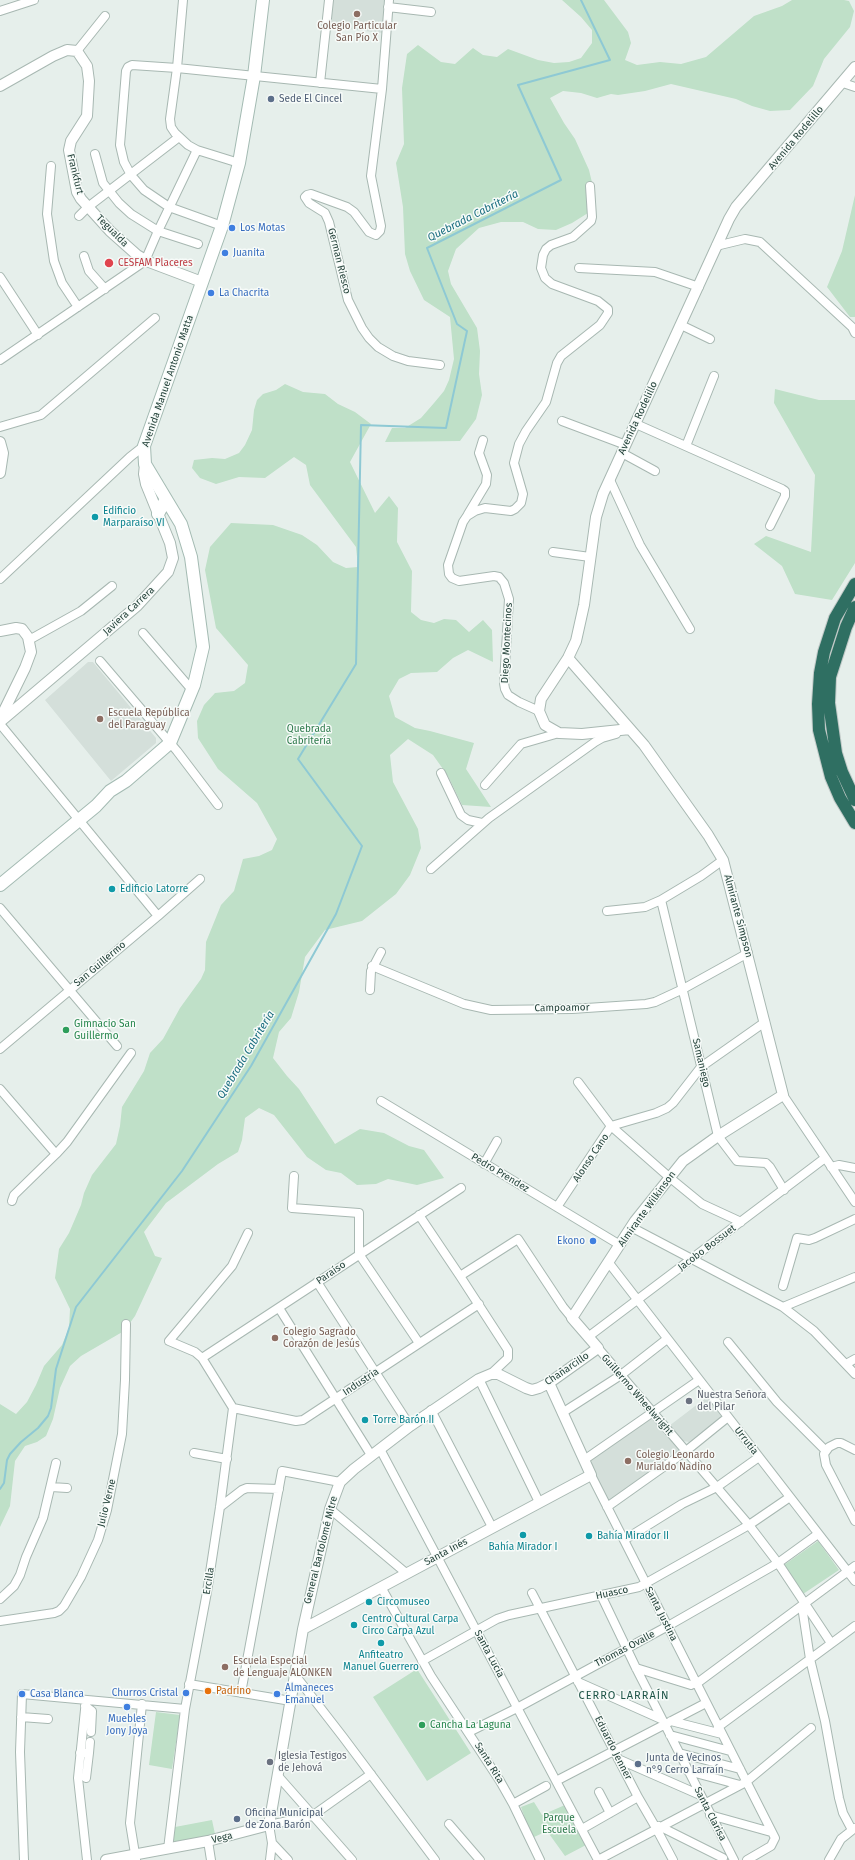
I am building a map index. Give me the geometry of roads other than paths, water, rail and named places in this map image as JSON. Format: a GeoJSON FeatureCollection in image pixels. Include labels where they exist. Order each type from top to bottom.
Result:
{"type":"FeatureCollection","features":[{"type":"Feature","properties":{"kind":"highway"},"geometry":{"type":"LineString","coordinates":[[855,584],[835,618],[824,652],[820,673],[818,704],[819,730],[827,763],[840,798],[855,823]]}},
{"type":"Feature","properties":{"kind":"highway"},"geometry":{"type":"LineString","coordinates":[[855,607],[846,627],[830,677],[829,704],[836,753],[842,772],[855,800]]}},
{"type":"Feature","properties":{"kind":"main road","name":"Avenida Manuel Antonio Matta"},"geometry":{"type":"LineString","coordinates":[[0,885],[96,806],[113,796],[126,781],[170,743],[192,690],[201,662],[203,647],[194,572],[184,529],[145,464],[144,446],[222,226],[239,163],[254,76],[263,0]]}},
{"type":"Feature","properties":{"kind":"main road"},"geometry":{"type":"LineString","coordinates":[[158,514],[166,499]]}},
{"type":"Feature","properties":{"kind":"street"},"geometry":{"type":"LineString","coordinates":[[0,11],[34,0]]}},
{"type":"Feature","properties":{"kind":"street"},"geometry":{"type":"LineString","coordinates":[[183,0],[170,124],[178,137],[188,145],[197,150],[239,163]]}},
{"type":"Feature","properties":{"kind":"street"},"geometry":{"type":"LineString","coordinates":[[320,83],[329,0]]}},
{"type":"Feature","properties":{"kind":"street"},"geometry":{"type":"LineString","coordinates":[[389,4],[431,12]]}},
{"type":"Feature","properties":{"kind":"street","name":"German Riesco"},"geometry":{"type":"LineString","coordinates":[[389,4],[382,89],[372,176],[381,226],[378,234],[374,235],[369,232],[354,212],[347,207],[310,194],[305,197],[306,201],[325,213],[329,222],[348,300],[362,328],[370,338],[378,347],[393,356],[408,361],[440,365]]}},
{"type":"Feature","properties":{"kind":"street"},"geometry":{"type":"LineString","coordinates":[[0,86],[53,56],[68,50],[77,51],[105,16]]}},
{"type":"Feature","properties":{"kind":"street","name":"Frankfurt"},"geometry":{"type":"LineString","coordinates":[[77,51],[84,58],[89,73],[88,108],[87,116],[71,141],[68,150],[77,192],[88,207]]}},
{"type":"Feature","properties":{"kind":"street"},"geometry":{"type":"LineString","coordinates":[[222,226],[169,207],[144,190],[131,175],[124,162],[120,145],[126,71],[128,67],[132,65],[177,68],[382,89]]}},
{"type":"Feature","properties":{"kind":"street","name":"Avenida Rodelillo"},"geometry":{"type":"LineString","coordinates":[[539,711],[543,695],[568,658],[576,641],[580,627],[596,517],[603,494],[699,287],[716,246],[736,208],[855,67]]}},
{"type":"Feature","properties":{"kind":"street"},"geometry":{"type":"LineString","coordinates":[[843,83],[855,87]]}},
{"type":"Feature","properties":{"kind":"street"},"geometry":{"type":"LineString","coordinates":[[79,216],[88,207],[178,137]]}},
{"type":"Feature","properties":{"kind":"street"},"geometry":{"type":"LineString","coordinates":[[0,360],[145,261],[197,150]]}},
{"type":"Feature","properties":{"kind":"street"},"geometry":{"type":"LineString","coordinates":[[95,154],[100,177],[108,192],[131,214],[158,231],[198,244]]}},
{"type":"Feature","properties":{"kind":"street"},"geometry":{"type":"LineString","coordinates":[[51,166],[47,214],[54,261],[62,283],[78,307]]}},
{"type":"Feature","properties":{"kind":"street"},"geometry":{"type":"LineString","coordinates":[[467,516],[482,509],[511,511],[521,503],[523,494],[514,463],[519,444],[546,402],[557,363],[561,356],[600,324],[608,313],[608,309],[598,301],[552,284],[544,278],[541,268],[542,255],[546,249],[551,245],[574,237],[590,221],[592,217],[590,186]]}},
{"type":"Feature","properties":{"kind":"street","name":"Tegualda"},"geometry":{"type":"LineString","coordinates":[[88,207],[124,244],[145,261],[202,282]]}},
{"type":"Feature","properties":{"kind":"street"},"geometry":{"type":"LineString","coordinates":[[716,246],[745,239],[760,242],[852,327],[855,333]]}},
{"type":"Feature","properties":{"kind":"street"},"geometry":{"type":"LineString","coordinates":[[84,256],[89,271],[105,289]]}},
{"type":"Feature","properties":{"kind":"street"},"geometry":{"type":"LineString","coordinates":[[579,268],[655,272],[699,287]]}},
{"type":"Feature","properties":{"kind":"street"},"geometry":{"type":"LineString","coordinates":[[0,277],[38,335]]}},
{"type":"Feature","properties":{"kind":"street"},"geometry":{"type":"LineString","coordinates":[[0,427],[41,415],[154,318]]}},
{"type":"Feature","properties":{"kind":"street"},"geometry":{"type":"LineString","coordinates":[[681,325],[710,339]]}},
{"type":"Feature","properties":{"kind":"street"},"geometry":{"type":"LineString","coordinates":[[686,446],[714,376]]}},
{"type":"Feature","properties":{"kind":"street"},"geometry":{"type":"LineString","coordinates":[[562,421],[624,449],[655,471]]}},
{"type":"Feature","properties":{"kind":"street"},"geometry":{"type":"LineString","coordinates":[[636,424],[785,491],[785,496],[770,526]]}},
{"type":"Feature","properties":{"kind":"street"},"geometry":{"type":"LineString","coordinates":[[467,516],[486,484],[486,475],[479,453],[483,440]]}},
{"type":"Feature","properties":{"kind":"street"},"geometry":{"type":"LineString","coordinates":[[0,442],[3,453],[0,473]]}},
{"type":"Feature","properties":{"kind":"street"},"geometry":{"type":"LineString","coordinates":[[0,579],[130,457],[144,446]]}},
{"type":"Feature","properties":{"kind":"street","name":"Javiera Carrera"},"geometry":{"type":"LineString","coordinates":[[0,722],[138,606],[168,572],[173,558],[170,543],[146,484],[144,474],[145,464]]}},
{"type":"Feature","properties":{"kind":"street"},"geometry":{"type":"LineString","coordinates":[[610,480],[640,545],[690,629]]}},
{"type":"Feature","properties":{"kind":"street","name":"Diego Montecinos"},"geometry":{"type":"LineString","coordinates":[[467,516],[450,558],[448,565],[449,574],[452,578],[459,581],[494,576],[499,577],[503,582],[508,592],[509,599],[504,683],[505,689],[508,695],[539,711]]}},
{"type":"Feature","properties":{"kind":"street"},"geometry":{"type":"LineString","coordinates":[[553,552],[590,557]]}},
{"type":"Feature","properties":{"kind":"street"},"geometry":{"type":"LineString","coordinates":[[29,640],[81,611],[112,586]]}},
{"type":"Feature","properties":{"kind":"street"},"geometry":{"type":"LineString","coordinates":[[0,631],[16,628],[22,630],[29,640],[31,652],[0,722],[158,916]]}},
{"type":"Feature","properties":{"kind":"street"},"geometry":{"type":"LineString","coordinates":[[143,633],[192,690]]}},
{"type":"Feature","properties":{"kind":"street","name":"Almirante Simpson"},"geometry":{"type":"LineString","coordinates":[[568,658],[631,730],[668,777],[708,835],[723,860],[748,953],[783,1095],[855,1202]]}},
{"type":"Feature","properties":{"kind":"street"},"geometry":{"type":"LineString","coordinates":[[100,661],[170,743],[218,805]]}},
{"type":"Feature","properties":{"kind":"street"},"geometry":{"type":"LineString","coordinates":[[539,711],[545,725],[559,733]]}},
{"type":"Feature","properties":{"kind":"street"},"geometry":{"type":"LineString","coordinates":[[485,785],[522,744],[559,733],[582,734],[631,730]]}},
{"type":"Feature","properties":{"kind":"street"},"geometry":{"type":"LineString","coordinates":[[431,869],[482,823],[602,738],[631,730]]}},
{"type":"Feature","properties":{"kind":"street"},"geometry":{"type":"LineString","coordinates":[[441,773],[462,815],[468,820],[482,823]]}},
{"type":"Feature","properties":{"kind":"street"},"geometry":{"type":"LineString","coordinates":[[607,911],[638,909],[661,900],[701,876],[723,860]]}},
{"type":"Feature","properties":{"kind":"street","name":"San Guillermo"},"geometry":{"type":"LineString","coordinates":[[0,1049],[200,879]]}},
{"type":"Feature","properties":{"kind":"street","name":"Samaniego"},"geometry":{"type":"LineString","coordinates":[[661,900],[718,1136],[737,1161],[766,1163],[784,1190]]}},
{"type":"Feature","properties":{"kind":"street"},"geometry":{"type":"LineString","coordinates":[[0,908],[117,1046]]}},
{"type":"Feature","properties":{"kind":"street"},"geometry":{"type":"LineString","coordinates":[[370,990],[372,966],[381,952]]}},
{"type":"Feature","properties":{"kind":"street","name":"Campoamor"},"geometry":{"type":"LineString","coordinates":[[372,966],[464,1004],[491,1010],[572,1009],[646,1004],[655,1002],[683,989],[748,953]]}},
{"type":"Feature","properties":{"kind":"street","name":"Alonso Cano"},"geometry":{"type":"LineString","coordinates":[[557,1207],[611,1126],[656,1113],[667,1108],[673,1103],[701,1067],[765,1022]]}},
{"type":"Feature","properties":{"kind":"street"},"geometry":{"type":"LineString","coordinates":[[12,1201],[14,1195],[56,1154],[130,1053]]}},
{"type":"Feature","properties":{"kind":"street"},"geometry":{"type":"LineString","coordinates":[[578,1082],[611,1126],[669,1176],[702,1204],[741,1222]]}},
{"type":"Feature","properties":{"kind":"street"},"geometry":{"type":"LineString","coordinates":[[0,1089],[56,1154]]}},
{"type":"Feature","properties":{"kind":"street","name":"Almirante Wilkinson"},"geometry":{"type":"LineString","coordinates":[[572,1318],[631,1227],[669,1176],[683,1161],[718,1136],[783,1095]]}},
{"type":"Feature","properties":{"kind":"street","name":"Pedro Prendez"},"geometry":{"type":"LineString","coordinates":[[380,1101],[620,1245]]}},
{"type":"Feature","properties":{"kind":"street"},"geometry":{"type":"LineString","coordinates":[[484,1164],[497,1141]]}},
{"type":"Feature","properties":{"kind":"street","name":"Jacobo Bossuet"},"geometry":{"type":"LineString","coordinates":[[588,1337],[825,1158]]}},
{"type":"Feature","properties":{"kind":"street"},"geometry":{"type":"LineString","coordinates":[[831,1167],[839,1165],[855,1168]]}},
{"type":"Feature","properties":{"kind":"street"},"geometry":{"type":"LineString","coordinates":[[294,1176],[292,1208],[359,1213],[359,1254],[419,1343]]}},
{"type":"Feature","properties":{"kind":"street","name":"Paraíso"},"geometry":{"type":"LineString","coordinates":[[202,1358],[461,1188]]}},
{"type":"Feature","properties":{"kind":"street"},"geometry":{"type":"LineString","coordinates":[[419,1215],[479,1304]]}},
{"type":"Feature","properties":{"kind":"street"},"geometry":{"type":"LineString","coordinates":[[783,1286],[797,1238],[809,1240],[855,1219]]}},
{"type":"Feature","properties":{"kind":"street"},"geometry":{"type":"LineString","coordinates":[[631,1227],[693,1258],[783,1307],[814,1331],[855,1374]]}},
{"type":"Feature","properties":{"kind":"street"},"geometry":{"type":"LineString","coordinates":[[233,1408],[202,1358],[195,1352],[169,1340],[232,1266],[248,1233]]}},
{"type":"Feature","properties":{"kind":"street","name":"Guillermo Wheelwright"},"geometry":{"type":"LineString","coordinates":[[460,1276],[518,1239],[563,1307],[749,1525],[778,1563],[831,1644]]}},
{"type":"Feature","properties":{"kind":"street","name":"Urrutia"},"geometry":{"type":"LineString","coordinates":[[608,1263],[855,1581]]}},
{"type":"Feature","properties":{"kind":"street"},"geometry":{"type":"LineString","coordinates":[[783,1307],[855,1277]]}},
{"type":"Feature","properties":{"kind":"street"},"geometry":{"type":"LineString","coordinates":[[317,1282],[410,1426]]}},
{"type":"Feature","properties":{"kind":"street","name":"Industria"},"geometry":{"type":"LineString","coordinates":[[233,1408],[300,1421],[479,1304]]}},
{"type":"Feature","properties":{"kind":"street","name":"General Bartolomé Mitre"},"geometry":{"type":"LineString","coordinates":[[269,1825],[302,1629],[330,1509],[340,1482],[371,1455],[431,1410],[479,1379],[491,1374],[508,1358],[508,1350],[479,1304]]}},
{"type":"Feature","properties":{"kind":"street"},"geometry":{"type":"LineString","coordinates":[[278,1308],[371,1455]]}},
{"type":"Feature","properties":{"kind":"street","name":"Julio Verne"},"geometry":{"type":"LineString","coordinates":[[0,1621],[59,1611],[64,1606],[81,1576],[98,1540],[107,1510],[122,1434],[126,1324]]}},
{"type":"Feature","properties":{"kind":"street"},"geometry":{"type":"LineString","coordinates":[[562,1413],[621,1375],[667,1339]]}},
{"type":"Feature","properties":{"kind":"street"},"geometry":{"type":"LineString","coordinates":[[728,1342],[777,1402],[826,1451]]}},
{"type":"Feature","properties":{"kind":"street","name":"Chañarcillo"},"geometry":{"type":"LineString","coordinates":[[491,1374],[502,1375],[532,1390],[548,1383],[598,1348]]}},
{"type":"Feature","properties":{"kind":"street"},"geometry":{"type":"LineString","coordinates":[[846,1364],[855,1359]]}},
{"type":"Feature","properties":{"kind":"street"},"geometry":{"type":"LineString","coordinates":[[479,1379],[539,1502]]}},
{"type":"Feature","properties":{"kind":"street"},"geometry":{"type":"LineString","coordinates":[[584,1460],[699,1380]]}},
{"type":"Feature","properties":{"kind":"street","name":"Santa Justina"},"geometry":{"type":"LineString","coordinates":[[548,1383],[607,1508],[668,1626],[694,1684],[706,1703],[740,1770],[743,1783],[775,1838],[774,1843],[771,1846],[747,1860]]}},
{"type":"Feature","properties":{"kind":"street","name":"Ercilla"},"geometry":{"type":"LineString","coordinates":[[168,1849],[185,1709],[207,1592],[233,1408]]}},
{"type":"Feature","properties":{"kind":"street"},"geometry":{"type":"LineString","coordinates":[[431,1410],[492,1527]]}},
{"type":"Feature","properties":{"kind":"street"},"geometry":{"type":"LineString","coordinates":[[607,1508],[686,1451],[728,1417]]}},
{"type":"Feature","properties":{"kind":"street"},"geometry":{"type":"LineString","coordinates":[[855,1450],[840,1443],[836,1443],[826,1451],[824,1459],[851,1507],[855,1521]]}},
{"type":"Feature","properties":{"kind":"street","name":"Santa Lucía"},"geometry":{"type":"LineString","coordinates":[[380,1449],[598,1860]]}},
{"type":"Feature","properties":{"kind":"street"},"geometry":{"type":"LineString","coordinates":[[194,1453],[227,1459]]}},
{"type":"Feature","properties":{"kind":"street"},"geometry":{"type":"LineString","coordinates":[[624,1540],[682,1504],[717,1487],[759,1457]]}},
{"type":"Feature","properties":{"kind":"street"},"geometry":{"type":"LineString","coordinates":[[0,1599],[14,1586],[20,1575],[42,1518],[56,1463]]}},
{"type":"Feature","properties":{"kind":"street"},"geometry":{"type":"LineString","coordinates":[[241,1693],[282,1471],[340,1482]]}},
{"type":"Feature","properties":{"kind":"street","name":"Santa Inés"},"geometry":{"type":"LineString","coordinates":[[302,1629],[591,1475]]}},
{"type":"Feature","properties":{"kind":"street"},"geometry":{"type":"LineString","coordinates":[[51,1487],[67,1488]]}},
{"type":"Feature","properties":{"kind":"street"},"geometry":{"type":"LineString","coordinates":[[220,1507],[242,1490],[247,1488],[279,1489]]}},
{"type":"Feature","properties":{"kind":"street","name":"Huasco"},"geometry":{"type":"LineString","coordinates":[[422,1661],[509,1615],[540,1607],[639,1587],[749,1525],[790,1497]]}},
{"type":"Feature","properties":{"kind":"street"},"geometry":{"type":"LineString","coordinates":[[330,1509],[406,1573]]}},
{"type":"Feature","properties":{"kind":"street","name":"Thomas Ovalle"},"geometry":{"type":"LineString","coordinates":[[469,1732],[576,1679],[778,1563],[818,1534]]}},
{"type":"Feature","properties":{"kind":"street"},"geometry":{"type":"LineString","coordinates":[[636,1668],[694,1684],[855,1566]]}},
{"type":"Feature","properties":{"kind":"street","name":"Santa Rita"},"geometry":{"type":"LineString","coordinates":[[381,1587],[422,1661],[514,1804],[540,1860]]}},
{"type":"Feature","properties":{"kind":"street","name":"Eduardo Jenner"},"geometry":{"type":"LineString","coordinates":[[532,1593],[638,1797],[658,1827],[673,1860]]}},
{"type":"Feature","properties":{"kind":"street","name":"Santa Clarisa"},"geometry":{"type":"LineString","coordinates":[[601,1595],[626,1649],[666,1722],[670,1735],[734,1860]]}},
{"type":"Feature","properties":{"kind":"street"},"geometry":{"type":"LineString","coordinates":[[804,1603],[803,1613],[810,1659],[824,1721],[838,1798],[844,1817],[853,1829],[841,1839],[830,1860]]}},
{"type":"Feature","properties":{"kind":"street"},"geometry":{"type":"LineString","coordinates":[[576,1679],[666,1722],[720,1730],[810,1659],[855,1626]]}},
{"type":"Feature","properties":{"kind":"street"},"geometry":{"type":"LineString","coordinates":[[295,1675],[435,1860]]}},
{"type":"Feature","properties":{"kind":"street"},"geometry":{"type":"LineString","coordinates":[[189,1684],[291,1701]]}},
{"type":"Feature","properties":{"kind":"street"},"geometry":{"type":"LineString","coordinates":[[24,1860],[20,1752],[22,1694],[86,1703],[142,1704],[185,1709]]}},
{"type":"Feature","properties":{"kind":"street"},"geometry":{"type":"LineString","coordinates":[[86,1703],[92,1711],[91,1732]]}},
{"type":"Feature","properties":{"kind":"street"},"geometry":{"type":"LineString","coordinates":[[78,1783],[88,1781],[85,1753],[86,1703]]}},
{"type":"Feature","properties":{"kind":"street"},"geometry":{"type":"LineString","coordinates":[[556,1782],[666,1722],[706,1703]]}},
{"type":"Feature","properties":{"kind":"street"},"geometry":{"type":"LineString","coordinates":[[136,1857],[130,1823],[142,1704]]}},
{"type":"Feature","properties":{"kind":"street"},"geometry":{"type":"LineString","coordinates":[[21,1717],[48,1719]]}},
{"type":"Feature","properties":{"kind":"street"},"geometry":{"type":"LineString","coordinates":[[598,1860],[743,1783],[811,1728]]}},
{"type":"Feature","properties":{"kind":"street"},"geometry":{"type":"LineString","coordinates":[[670,1735],[730,1751]]}},
{"type":"Feature","properties":{"kind":"street"},"geometry":{"type":"LineString","coordinates":[[86,1860],[78,1783],[85,1753],[90,1742]]}},
{"type":"Feature","properties":{"kind":"street"},"geometry":{"type":"LineString","coordinates":[[679,1753],[740,1770]]}},
{"type":"Feature","properties":{"kind":"street"},"geometry":{"type":"LineString","coordinates":[[618,1759],[700,1795]]}},
{"type":"Feature","properties":{"kind":"street"},"geometry":{"type":"LineString","coordinates":[[688,1771],[743,1783]]}},
{"type":"Feature","properties":{"kind":"street","name":"Vega"},"geometry":{"type":"LineString","coordinates":[[106,1860],[136,1857],[312,1816],[371,1774]]}},
{"type":"Feature","properties":{"kind":"street"},"geometry":{"type":"LineString","coordinates":[[278,1776],[352,1860]]}},
{"type":"Feature","properties":{"kind":"street"},"geometry":{"type":"LineString","coordinates":[[514,1804],[546,1786]]}},
{"type":"Feature","properties":{"kind":"street"},"geometry":{"type":"LineString","coordinates":[[599,1792],[610,1813]]}},
{"type":"Feature","properties":{"kind":"street"},"geometry":{"type":"LineString","coordinates":[[582,1829],[638,1797]]}},
{"type":"Feature","properties":{"kind":"street"},"geometry":{"type":"LineString","coordinates":[[710,1815],[771,1832]]}},
{"type":"Feature","properties":{"kind":"street"},"geometry":{"type":"LineString","coordinates":[[449,1824],[480,1860]]}},
{"type":"Feature","properties":{"kind":"street"},"geometry":{"type":"LineString","coordinates":[[269,1825],[272,1843],[270,1860]]}},
{"type":"Feature","properties":{"kind":"street"},"geometry":{"type":"LineString","coordinates":[[658,1827],[723,1858]]}},
{"type":"Feature","properties":{"kind":"street"},"geometry":{"type":"LineString","coordinates":[[208,1841],[211,1860]]}},
{"type":"Feature","properties":{"kind":"street"},"geometry":{"type":"LineString","coordinates":[[272,1843],[288,1860]]}},
{"type":"Feature","properties":{"kind":"waterway","name":"Quebrada Cabritería"},"geometry":{"type":"LineString","coordinates":[[0,1489],[4,1483],[7,1460],[10,1454],[21,1442],[38,1428],[48,1416],[51,1408],[56,1369],[76,1307],[182,1171],[251,1066],[336,914],[362,846],[298,759],[356,664],[361,425],[446,428],[467,331],[457,324],[427,248],[561,180],[518,85],[610,60],[581,0]]}},
{"type":"Feature","properties":{"kind":"place","name":"Colegio Particular San Pío X"},"geometry":{"type":"Point","coordinates":[357,14]}},
{"type":"Feature","properties":{"kind":"place","name":"Sede El Cincel"},"geometry":{"type":"Point","coordinates":[271,99]}},
{"type":"Feature","properties":{"kind":"place","name":"Los Motas"},"geometry":{"type":"Point","coordinates":[232,228]}},
{"type":"Feature","properties":{"kind":"place","name":"Juanita"},"geometry":{"type":"Point","coordinates":[225,253]}},
{"type":"Feature","properties":{"kind":"place","name":"CESFAM Placeres"},"geometry":{"type":"Point","coordinates":[109,263]}},
{"type":"Feature","properties":{"kind":"place","name":"La Chacrita"},"geometry":{"type":"Point","coordinates":[211,293]}},
{"type":"Feature","properties":{"kind":"place","name":"Edificio Marparaíso VI"},"geometry":{"type":"Point","coordinates":[95,517]}},
{"type":"Feature","properties":{"kind":"place","name":"Escuela República del Paraguay"},"geometry":{"type":"Point","coordinates":[100,719]}},
{"type":"Feature","properties":{"kind":"place","name":"Edificio Latorre"},"geometry":{"type":"Point","coordinates":[112,889]}},
{"type":"Feature","properties":{"kind":"place","name":"Gimnacio San Guillermo"},"geometry":{"type":"Point","coordinates":[66,1030]}},
{"type":"Feature","properties":{"kind":"place","name":"Ekono"},"geometry":{"type":"Point","coordinates":[593,1241]}},
{"type":"Feature","properties":{"kind":"place","name":"Colegio Sagrado Corazón de Jesús"},"geometry":{"type":"Point","coordinates":[275,1338]}},
{"type":"Feature","properties":{"kind":"place","name":"Nuestra Señora del Pilar"},"geometry":{"type":"Point","coordinates":[689,1401]}},
{"type":"Feature","properties":{"kind":"place","name":"Torre Barón II"},"geometry":{"type":"Point","coordinates":[365,1420]}},
{"type":"Feature","properties":{"kind":"place","name":"Colegio Leonardo Murialdo Nadino"},"geometry":{"type":"Point","coordinates":[628,1461]}},
{"type":"Feature","properties":{"kind":"place","name":"Bahía Mirador I"},"geometry":{"type":"Point","coordinates":[523,1535]}},
{"type":"Feature","properties":{"kind":"place","name":"Bahía Mirador II"},"geometry":{"type":"Point","coordinates":[589,1536]}},
{"type":"Feature","properties":{"kind":"place","name":"Circomuseo"},"geometry":{"type":"Point","coordinates":[369,1602]}},
{"type":"Feature","properties":{"kind":"place","name":"Centro Cultural Carpa Circo Carpa Azul"},"geometry":{"type":"Point","coordinates":[354,1625]}},
{"type":"Feature","properties":{"kind":"place","name":"Anfiteatro Manuel Guerrero"},"geometry":{"type":"Point","coordinates":[381,1643]}},
{"type":"Feature","properties":{"kind":"place","name":"Escuela Especial de Lenguaje ALONKEN"},"geometry":{"type":"Point","coordinates":[225,1667]}},
{"type":"Feature","properties":{"kind":"place","name":"Padrino"},"geometry":{"type":"Point","coordinates":[208,1691]}},
{"type":"Feature","properties":{"kind":"place","name":"Churros Cristal"},"geometry":{"type":"Point","coordinates":[186,1693]}},
{"type":"Feature","properties":{"kind":"place","name":"Casa Blanca"},"geometry":{"type":"Point","coordinates":[22,1694]}},
{"type":"Feature","properties":{"kind":"place","name":"Almaneces Emanuel"},"geometry":{"type":"Point","coordinates":[277,1694]}},
{"type":"Feature","properties":{"kind":"place","name":"Muebles Jony Joya"},"geometry":{"type":"Point","coordinates":[127,1707]}},
{"type":"Feature","properties":{"kind":"place","name":"Cancha La Laguna"},"geometry":{"type":"Point","coordinates":[422,1725]}},
{"type":"Feature","properties":{"kind":"place","name":"Iglesia Testigos de Jehová"},"geometry":{"type":"Point","coordinates":[270,1762]}},
{"type":"Feature","properties":{"kind":"place","name":"Junta de Vecinos n°9 Cerro Larraín"},"geometry":{"type":"Point","coordinates":[638,1764]}},
{"type":"Feature","properties":{"kind":"place","name":"Oficina Municipal de Zona Barón"},"geometry":{"type":"Point","coordinates":[237,1819]}},
{"type":"Feature","properties":{"kind":"district","name":"CERRO LARRAÍN"},"geometry":{"type":"Point","coordinates":[624,1696]}},
{"type":"Feature","properties":{"kind":"park label","name":"Parque Escuela"},"geometry":{"type":"Point","coordinates":[559,1824]}}]}
